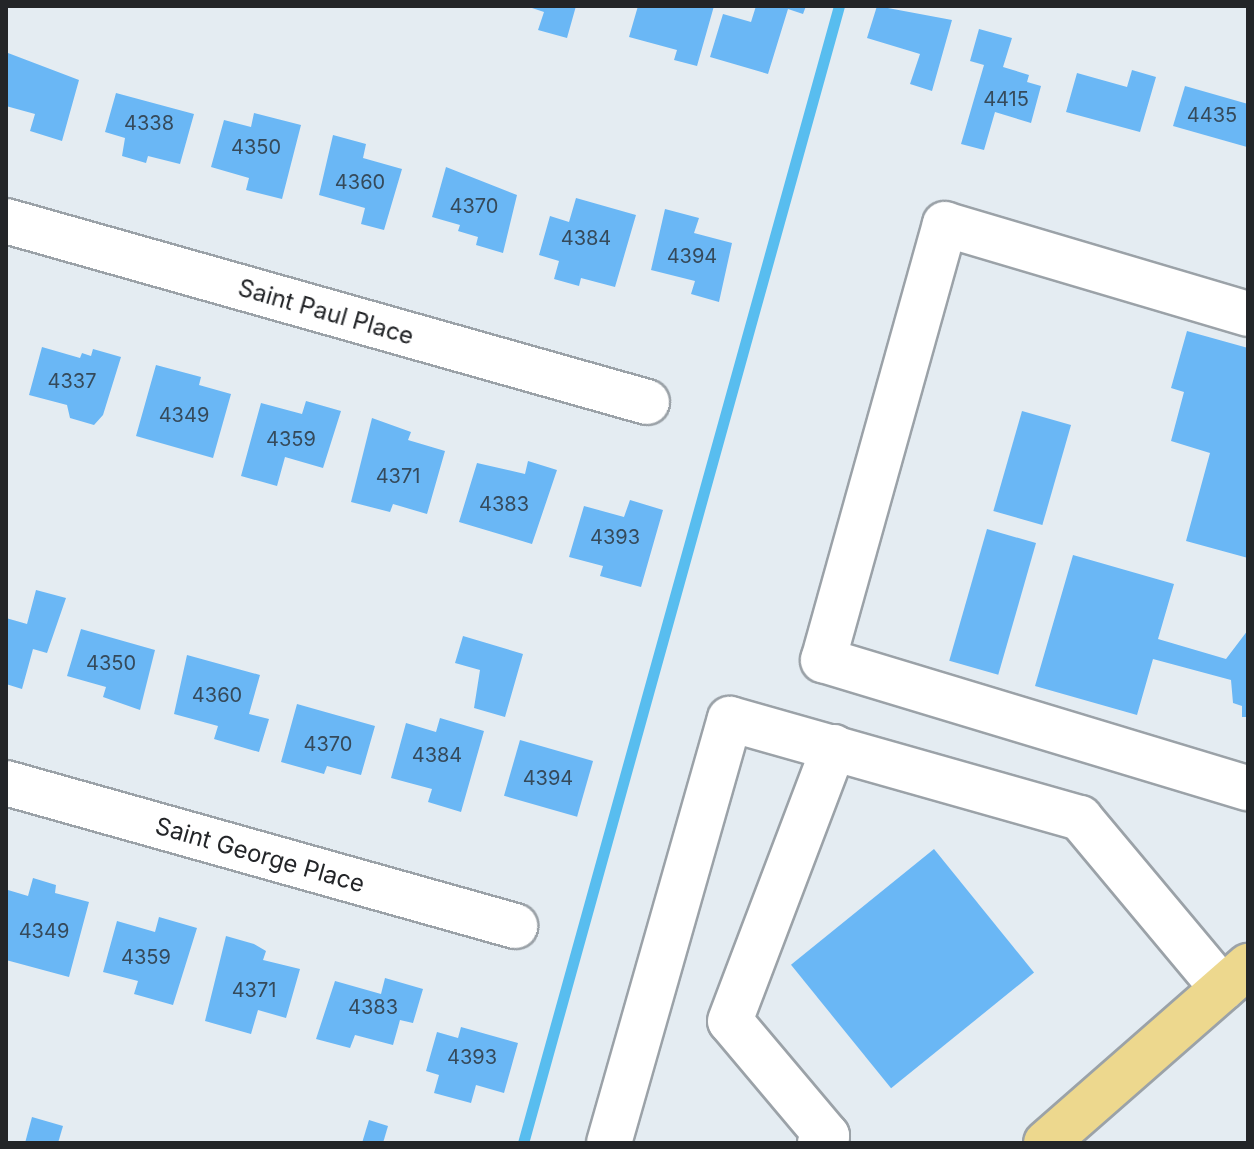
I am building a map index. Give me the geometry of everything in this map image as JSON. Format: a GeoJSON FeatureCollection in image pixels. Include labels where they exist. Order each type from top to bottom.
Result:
{"type":"FeatureCollection","features":[{"type":"Feature","properties":{"kind":"main road"},"geometry":{"type":"LineString","coordinates":[[1046,1143],[1235,977]]}},
{"type":"Feature","properties":{"kind":"street","name":"Saint Paul Place"},"geometry":{"type":"LineString","coordinates":[[6,221],[647,402]]}},
{"type":"Feature","properties":{"kind":"street"},"geometry":{"type":"LineString","coordinates":[[1248,314],[945,224],[823,660],[1248,788]]}},
{"type":"Feature","properties":{"kind":"street"},"geometry":{"type":"LineString","coordinates":[[609,1143],[730,719],[1080,818],[1235,977]]}},
{"type":"Feature","properties":{"kind":"street"},"geometry":{"type":"LineString","coordinates":[[827,1141],[730,1021],[834,747]]}},
{"type":"Feature","properties":{"kind":"street","name":"Saint George Place"},"geometry":{"type":"LineString","coordinates":[[6,783],[515,926]]}},
{"type":"Feature","properties":{"kind":"building"},"geometry":{"type":"Polygon","coordinates":[[[526,6],[576,6],[567,38],[538,30],[544,12],[526,6]]]}},
{"type":"Feature","properties":{"kind":"building"},"geometry":{"type":"Polygon","coordinates":[[[638,6],[714,6],[697,66],[674,60],[677,50],[629,37],[638,6]]]}},
{"type":"Feature","properties":{"kind":"building"},"geometry":{"type":"Polygon","coordinates":[[[756,6],[806,6],[803,14],[788,9],[768,74],[710,57],[723,14],[751,22],[756,6]]]}},
{"type":"Feature","properties":{"kind":"building"},"geometry":{"type":"Polygon","coordinates":[[[877,6],[952,20],[932,91],[910,84],[920,54],[867,38],[877,6]]]}},
{"type":"Feature","properties":{"kind":"building"},"geometry":{"type":"Polygon","coordinates":[[[979,29],[1012,38],[1003,67],[1029,75],[1027,82],[1041,86],[1031,123],[995,112],[984,150],[961,144],[984,65],[970,61],[979,29]]]}},
{"type":"Feature","properties":{"kind":"building"},"geometry":{"type":"Polygon","coordinates":[[[8,53],[79,80],[62,141],[30,131],[35,114],[6,106],[8,53]]]}},
{"type":"Feature","properties":{"kind":"building"},"geometry":{"type":"Polygon","coordinates":[[[1132,70],[1156,77],[1140,132],[1066,112],[1077,73],[1127,87],[1132,70]]]}},
{"type":"Feature","properties":{"kind":"building"},"geometry":{"type":"Polygon","coordinates":[[[1185,86],[1248,104],[1247,147],[1173,126],[1185,86]]]}},
{"type":"Feature","properties":{"kind":"building"},"geometry":{"type":"Polygon","coordinates":[[[116,93],[194,114],[180,164],[148,156],[146,163],[122,156],[125,138],[105,132],[116,93]]]}},
{"type":"Feature","properties":{"kind":"building"},"geometry":{"type":"Polygon","coordinates":[[[254,113],[301,125],[282,199],[246,190],[249,178],[211,167],[224,120],[251,127],[254,113]]]}},
{"type":"Feature","properties":{"kind":"building"},"geometry":{"type":"Polygon","coordinates":[[[333,135],[366,144],[363,158],[402,169],[384,230],[361,224],[365,208],[319,195],[333,135]]]}},
{"type":"Feature","properties":{"kind":"building"},"geometry":{"type":"Polygon","coordinates":[[[446,167],[517,195],[503,253],[476,245],[478,237],[458,231],[460,225],[432,217],[446,167]]]}},
{"type":"Feature","properties":{"kind":"building"},"geometry":{"type":"Polygon","coordinates":[[[576,198],[636,215],[615,287],[581,278],[579,286],[554,279],[559,261],[539,255],[550,216],[569,222],[576,198]]]}},
{"type":"Feature","properties":{"kind":"building"},"geometry":{"type":"Polygon","coordinates":[[[665,209],[699,218],[694,233],[732,243],[719,302],[691,294],[695,281],[651,270],[665,209]]]}},
{"type":"Feature","properties":{"kind":"building"},"geometry":{"type":"Polygon","coordinates":[[[1187,331],[1248,348],[1248,558],[1186,541],[1210,453],[1171,441],[1184,392],[1171,388],[1187,331]]]}},
{"type":"Feature","properties":{"kind":"building"},"geometry":{"type":"Polygon","coordinates":[[[42,347],[80,358],[82,353],[91,356],[93,349],[121,357],[103,415],[94,425],[70,418],[67,405],[29,395],[42,347]]]}},
{"type":"Feature","properties":{"kind":"building"},"geometry":{"type":"Polygon","coordinates":[[[156,365],[201,377],[199,385],[231,394],[213,458],[136,436],[156,365]]]}},
{"type":"Feature","properties":{"kind":"building"},"geometry":{"type":"Polygon","coordinates":[[[306,401],[341,411],[323,468],[285,457],[277,486],[241,476],[261,403],[302,414],[306,401]]]}},
{"type":"Feature","properties":{"kind":"building"},"geometry":{"type":"Polygon","coordinates":[[[1022,411],[1071,425],[1042,525],[993,511],[1022,411]]]}},
{"type":"Feature","properties":{"kind":"building"},"geometry":{"type":"Polygon","coordinates":[[[372,418],[411,432],[408,440],[445,451],[427,514],[393,504],[390,512],[351,502],[372,418]]]}},
{"type":"Feature","properties":{"kind":"building"},"geometry":{"type":"Polygon","coordinates":[[[528,461],[557,470],[532,544],[459,522],[477,463],[525,474],[528,461]]]}},
{"type":"Feature","properties":{"kind":"building"},"geometry":{"type":"Polygon","coordinates":[[[630,500],[663,510],[641,587],[600,576],[603,566],[569,557],[584,506],[624,517],[630,500]]]}},
{"type":"Feature","properties":{"kind":"building"},"geometry":{"type":"Polygon","coordinates":[[[987,529],[1036,543],[998,675],[949,661],[987,529]]]}},
{"type":"Feature","properties":{"kind":"building"},"geometry":{"type":"Polygon","coordinates":[[[1073,555],[1174,584],[1158,639],[1226,659],[1248,630],[1248,717],[1242,717],[1242,706],[1233,703],[1231,680],[1153,659],[1137,715],[1035,686],[1073,555]]]}},
{"type":"Feature","properties":{"kind":"building"},"geometry":{"type":"Polygon","coordinates":[[[36,590],[66,598],[47,653],[33,649],[22,689],[6,684],[6,618],[27,624],[36,590]]]}},
{"type":"Feature","properties":{"kind":"building"},"geometry":{"type":"Polygon","coordinates":[[[81,629],[155,650],[140,710],[103,697],[106,687],[67,676],[81,629]]]}},
{"type":"Feature","properties":{"kind":"building"},"geometry":{"type":"Polygon","coordinates":[[[463,636],[523,654],[505,717],[474,708],[480,670],[455,663],[463,636]]]}},
{"type":"Feature","properties":{"kind":"building"},"geometry":{"type":"Polygon","coordinates":[[[187,655],[260,675],[249,714],[269,719],[259,752],[214,739],[218,726],[174,714],[187,655]]]}},
{"type":"Feature","properties":{"kind":"building"},"geometry":{"type":"Polygon","coordinates":[[[297,704],[375,726],[361,775],[327,766],[324,774],[281,762],[297,704]]]}},
{"type":"Feature","properties":{"kind":"building"},"geometry":{"type":"Polygon","coordinates":[[[440,718],[484,731],[461,812],[428,802],[432,789],[391,778],[406,723],[436,732],[440,718]]]}},
{"type":"Feature","properties":{"kind":"building"},"geometry":{"type":"Polygon","coordinates":[[[520,740],[593,761],[577,817],[504,796],[520,740]]]}},
{"type":"Feature","properties":{"kind":"building"},"geometry":{"type":"Polygon","coordinates":[[[934,849],[1034,973],[891,1088],[791,965],[934,849]]]}},
{"type":"Feature","properties":{"kind":"building"},"geometry":{"type":"Polygon","coordinates":[[[33,878],[56,885],[55,893],[89,902],[69,977],[6,960],[8,890],[28,896],[33,878]]]}},
{"type":"Feature","properties":{"kind":"building"},"geometry":{"type":"Polygon","coordinates":[[[159,917],[197,928],[173,1005],[134,994],[138,981],[103,972],[117,921],[155,932],[159,917]]]}},
{"type":"Feature","properties":{"kind":"building"},"geometry":{"type":"Polygon","coordinates":[[[226,936],[266,951],[263,960],[300,969],[286,1018],[258,1010],[251,1034],[205,1021],[226,936]]]}},
{"type":"Feature","properties":{"kind":"building"},"geometry":{"type":"Polygon","coordinates":[[[385,978],[423,989],[413,1023],[400,1020],[393,1045],[355,1035],[350,1048],[316,1039],[335,981],[381,994],[385,978]]]}},
{"type":"Feature","properties":{"kind":"building"},"geometry":{"type":"Polygon","coordinates":[[[461,1027],[518,1043],[504,1093],[476,1085],[471,1103],[434,1093],[439,1075],[426,1071],[437,1032],[458,1038],[461,1027]]]}},
{"type":"Feature","properties":{"kind":"building"},"geometry":{"type":"Polygon","coordinates":[[[32,1117],[63,1126],[58,1143],[25,1143],[32,1117]]]}},
{"type":"Feature","properties":{"kind":"building"},"geometry":{"type":"Polygon","coordinates":[[[369,1120],[388,1126],[383,1143],[362,1143],[369,1120]]]}},
{"type":"Feature","properties":{"kind":"waterway"},"geometry":{"type":"LineString","coordinates":[[523,1143],[839,6]]}}]}
